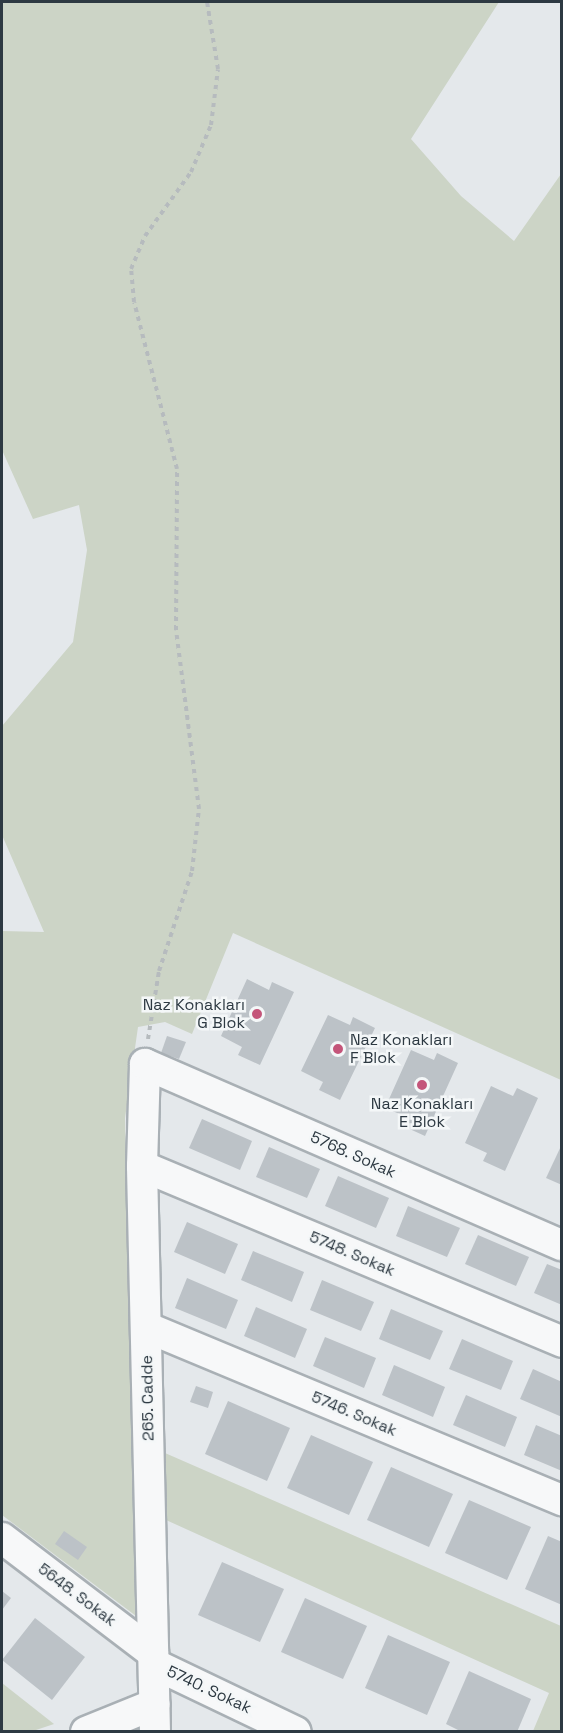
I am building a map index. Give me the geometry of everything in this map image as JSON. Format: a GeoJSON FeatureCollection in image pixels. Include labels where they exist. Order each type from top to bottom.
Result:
{"type":"FeatureCollection","features":[{"type":"Feature","properties":{"kind":"street","name":"265. Cadde"},"geometry":{"type":"LineString","coordinates":[[145,1064],[142,1166],[155,1718]]}},
{"type":"Feature","properties":{"kind":"street","name":"5768. Sokak"},"geometry":{"type":"LineString","coordinates":[[145,1064],[561,1245]]}},
{"type":"Feature","properties":{"kind":"street","name":"5748. Sokak"},"geometry":{"type":"LineString","coordinates":[[142,1166],[561,1342]]}},
{"type":"Feature","properties":{"kind":"street","name":"5746. Sokak"},"geometry":{"type":"LineString","coordinates":[[146,1327],[561,1500]]}},
{"type":"Feature","properties":{"kind":"street","name":"5648. Sokak"},"geometry":{"type":"LineString","coordinates":[[2,1538],[154,1658]]}},
{"type":"Feature","properties":{"kind":"street","name":"5740. Sokak"},"geometry":{"type":"LineString","coordinates":[[154,1658],[296,1731]]}},
{"type":"Feature","properties":{"kind":"street"},"geometry":{"type":"LineString","coordinates":[[86,1731],[155,1718]]}},
{"type":"Feature","properties":{"kind":"path"},"geometry":{"type":"LineString","coordinates":[[145,1064],[159,971],[192,871],[199,809],[176,630],[176,459],[137,313],[131,269],[144,236],[190,172],[211,125],[218,69],[207,2]]}},
{"type":"Feature","properties":{"kind":"shaded area"},"geometry":{"type":"Polygon","coordinates":[[[2,2],[499,2],[411,139],[461,196],[514,241],[561,174],[561,1080],[233,933],[192,1034],[165,1022],[138,1027],[125,1118],[136,1616],[2,1515],[2,931],[44,932],[2,835],[2,726],[73,642],[87,550],[79,505],[33,519],[2,450],[2,2]]]}},
{"type":"Feature","properties":{"kind":"shaded area"},"geometry":{"type":"Polygon","coordinates":[[[165,1453],[561,1626],[561,1731],[533,1731],[549,1693],[166,1520],[165,1453]]]}},
{"type":"Feature","properties":{"kind":"shaded area"},"geometry":{"type":"Polygon","coordinates":[[[2,1683],[54,1724],[33,1731],[2,1731],[2,1683]]]}},
{"type":"Feature","properties":{"kind":"building","name":"Naz Konakları G Blok"},"geometry":{"type":"Polygon","coordinates":[[[247,979],[269,990],[272,982],[294,992],[260,1065],[238,1055],[242,1047],[221,1036],[247,979]]]}},
{"type":"Feature","properties":{"kind":"building","name":"Naz Konakları F Blok"},"geometry":{"type":"Polygon","coordinates":[[[328,1015],[350,1025],[353,1017],[375,1028],[340,1100],[319,1090],[323,1082],[301,1071],[328,1015]]]}},
{"type":"Feature","properties":{"kind":"building"},"geometry":{"type":"Polygon","coordinates":[[[167,1036],[186,1042],[179,1059],[161,1053],[167,1036]]]}},
{"type":"Feature","properties":{"kind":"building","name":"Naz Konakları E Blok"},"geometry":{"type":"Polygon","coordinates":[[[411,1050],[434,1060],[437,1053],[458,1063],[425,1136],[403,1126],[407,1117],[385,1108],[411,1050]]]}},
{"type":"Feature","properties":{"kind":"building"},"geometry":{"type":"Polygon","coordinates":[[[491,1086],[513,1096],[517,1088],[538,1098],[505,1171],[483,1161],[487,1153],[465,1143],[491,1086]]]}},
{"type":"Feature","properties":{"kind":"building"},"geometry":{"type":"Polygon","coordinates":[[[202,1119],[252,1141],[240,1170],[189,1148],[202,1119]]]}},
{"type":"Feature","properties":{"kind":"building"},"geometry":{"type":"Polygon","coordinates":[[[562,1144],[562,1185],[546,1178],[562,1144]]]}},
{"type":"Feature","properties":{"kind":"building"},"geometry":{"type":"Polygon","coordinates":[[[269,1147],[320,1169],[307,1198],[256,1177],[269,1147]]]}},
{"type":"Feature","properties":{"kind":"building"},"geometry":{"type":"Polygon","coordinates":[[[338,1176],[389,1198],[376,1228],[325,1206],[338,1176]]]}},
{"type":"Feature","properties":{"kind":"building"},"geometry":{"type":"Polygon","coordinates":[[[408,1206],[460,1228],[447,1257],[396,1236],[408,1206]]]}},
{"type":"Feature","properties":{"kind":"building"},"geometry":{"type":"Polygon","coordinates":[[[187,1222],[238,1244],[225,1274],[174,1252],[187,1222]]]}},
{"type":"Feature","properties":{"kind":"building"},"geometry":{"type":"Polygon","coordinates":[[[478,1235],[529,1257],[516,1286],[465,1264],[478,1235]]]}},
{"type":"Feature","properties":{"kind":"building"},"geometry":{"type":"Polygon","coordinates":[[[253,1251],[304,1272],[292,1302],[241,1280],[253,1251]]]}},
{"type":"Feature","properties":{"kind":"building"},"geometry":{"type":"Polygon","coordinates":[[[547,1264],[562,1270],[562,1305],[534,1293],[547,1264]]]}},
{"type":"Feature","properties":{"kind":"building"},"geometry":{"type":"Polygon","coordinates":[[[187,1278],[238,1300],[226,1329],[175,1308],[187,1278]]]}},
{"type":"Feature","properties":{"kind":"building"},"geometry":{"type":"Polygon","coordinates":[[[322,1280],[374,1302],[361,1331],[310,1310],[322,1280]]]}},
{"type":"Feature","properties":{"kind":"building"},"geometry":{"type":"Polygon","coordinates":[[[256,1307],[307,1329],[295,1358],[244,1336],[256,1307]]]}},
{"type":"Feature","properties":{"kind":"building"},"geometry":{"type":"Polygon","coordinates":[[[391,1309],[443,1331],[430,1360],[379,1339],[391,1309]]]}},
{"type":"Feature","properties":{"kind":"building"},"geometry":{"type":"Polygon","coordinates":[[[325,1337],[376,1358],[364,1388],[313,1366],[325,1337]]]}},
{"type":"Feature","properties":{"kind":"building"},"geometry":{"type":"Polygon","coordinates":[[[462,1339],[513,1361],[501,1390],[449,1369],[462,1339]]]}},
{"type":"Feature","properties":{"kind":"building"},"geometry":{"type":"Polygon","coordinates":[[[394,1365],[445,1387],[433,1417],[382,1395],[394,1365]]]}},
{"type":"Feature","properties":{"kind":"building"},"geometry":{"type":"Polygon","coordinates":[[[533,1369],[562,1382],[562,1417],[520,1399],[533,1369]]]}},
{"type":"Feature","properties":{"kind":"building"},"geometry":{"type":"Polygon","coordinates":[[[196,1386],[213,1392],[208,1408],[190,1402],[196,1386]]]}},
{"type":"Feature","properties":{"kind":"building"},"geometry":{"type":"Polygon","coordinates":[[[466,1395],[517,1417],[505,1447],[453,1425],[466,1395]]]}},
{"type":"Feature","properties":{"kind":"building"},"geometry":{"type":"Polygon","coordinates":[[[228,1401],[290,1428],[267,1481],[205,1454],[228,1401]]]}},
{"type":"Feature","properties":{"kind":"building"},"geometry":{"type":"Polygon","coordinates":[[[536,1425],[562,1436],[562,1471],[524,1455],[536,1425]]]}},
{"type":"Feature","properties":{"kind":"building"},"geometry":{"type":"Polygon","coordinates":[[[311,1435],[373,1462],[349,1515],[287,1488],[311,1435]]]}},
{"type":"Feature","properties":{"kind":"building"},"geometry":{"type":"Polygon","coordinates":[[[391,1467],[453,1494],[429,1547],[367,1520],[391,1467]]]}},
{"type":"Feature","properties":{"kind":"building"},"geometry":{"type":"Polygon","coordinates":[[[469,1500],[531,1527],[507,1580],[445,1553],[469,1500]]]}},
{"type":"Feature","properties":{"kind":"building"},"geometry":{"type":"Polygon","coordinates":[[[64,1531],[87,1547],[78,1560],[55,1544],[64,1531]]]}},
{"type":"Feature","properties":{"kind":"building"},"geometry":{"type":"Polygon","coordinates":[[[548,1536],[562,1542],[562,1605],[525,1589],[548,1536]]]}},
{"type":"Feature","properties":{"kind":"building"},"geometry":{"type":"Polygon","coordinates":[[[222,1562],[284,1589],[260,1642],[198,1615],[222,1562]]]}},
{"type":"Feature","properties":{"kind":"building"},"geometry":{"type":"Polygon","coordinates":[[[2,1591],[11,1598],[2,1610],[2,1591]]]}},
{"type":"Feature","properties":{"kind":"building"},"geometry":{"type":"Polygon","coordinates":[[[305,1598],[367,1626],[343,1679],[281,1652],[305,1598]]]}},
{"type":"Feature","properties":{"kind":"building"},"geometry":{"type":"Polygon","coordinates":[[[35,1618],[85,1657],[52,1700],[2,1660],[35,1618]]]}},
{"type":"Feature","properties":{"kind":"building"},"geometry":{"type":"Polygon","coordinates":[[[388,1635],[450,1662],[427,1715],[365,1688],[388,1635]]]}},
{"type":"Feature","properties":{"kind":"building"},"geometry":{"type":"Polygon","coordinates":[[[469,1671],[531,1699],[517,1732],[462,1732],[446,1724],[469,1671]]]}},
{"type":"Feature","properties":{"kind":"place","name":"Naz Konakları G Blok"},"geometry":{"type":"Point","coordinates":[257,1014]}},
{"type":"Feature","properties":{"kind":"place","name":"Naz Konakları F Blok"},"geometry":{"type":"Point","coordinates":[338,1049]}},
{"type":"Feature","properties":{"kind":"place","name":"Naz Konakları E Blok"},"geometry":{"type":"Point","coordinates":[422,1085]}}]}
